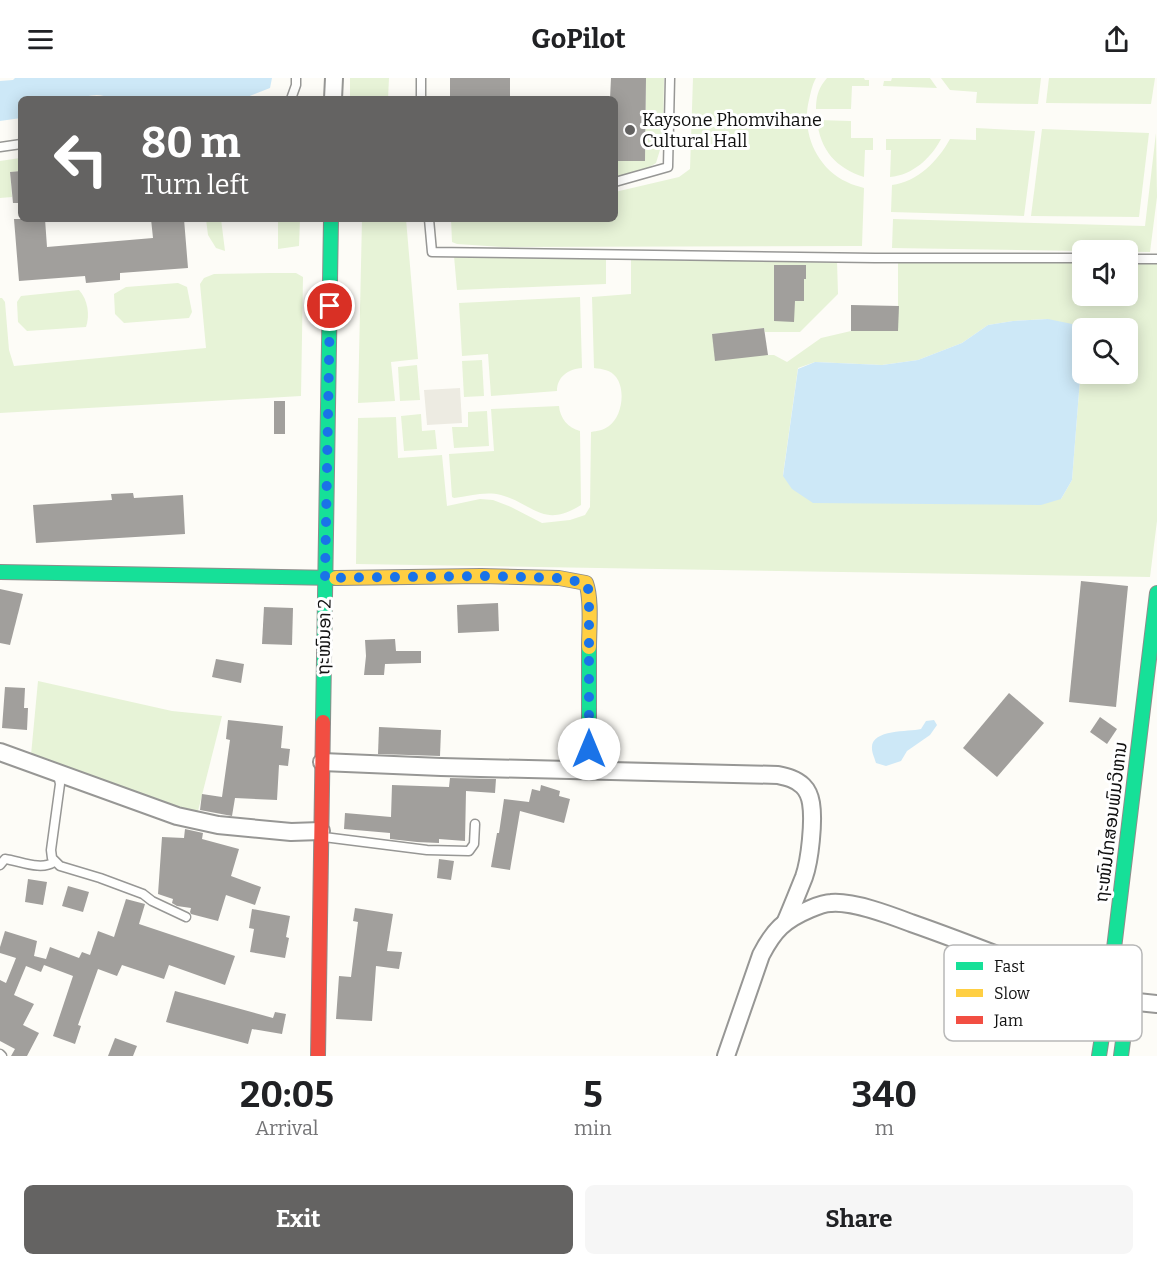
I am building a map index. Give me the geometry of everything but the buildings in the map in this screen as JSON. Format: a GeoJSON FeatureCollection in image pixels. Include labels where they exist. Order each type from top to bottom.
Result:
{"type":"FeatureCollection","features":[{"type":"Feature","properties":{"kind":"main road","name":"ຖະໜົນອາ 2"},"geometry":{"type":"LineString","coordinates":[[318,1056],[331,222]]}},
{"type":"Feature","properties":{"kind":"main road"},"geometry":{"type":"LineString","coordinates":[[0,572],[325,578],[481,576],[559,578],[586,583],[589,600],[589,771]]}},
{"type":"Feature","properties":{"kind":"main road","name":"ຖະໜົນໄກສອນພົມວິຫານ"},"geometry":{"type":"LineString","coordinates":[[1114,945],[1157,593]]}},
{"type":"Feature","properties":{"kind":"main road","name":"ຖະໜົນໄກສອນພົມວິຫານ"},"geometry":{"type":"LineString","coordinates":[[1099,1056],[1101,1041]]}},
{"type":"Feature","properties":{"kind":"main road"},"geometry":{"type":"LineString","coordinates":[[1121,1056],[1123,1041]]}},
{"type":"Feature","properties":{"kind":"street"},"geometry":{"type":"LineString","coordinates":[[333,96],[334,78]]}},
{"type":"Feature","properties":{"kind":"street"},"geometry":{"type":"LineString","coordinates":[[0,752],[177,816],[218,825],[321,834]]}},
{"type":"Feature","properties":{"kind":"street"},"geometry":{"type":"LineString","coordinates":[[322,762],[777,775],[795,779],[808,793],[811,803],[812,821],[808,860],[786,921],[760,955],[726,1056]]}},
{"type":"Feature","properties":{"kind":"street"},"geometry":{"type":"LineString","coordinates":[[786,921],[820,905],[832,902],[849,904],[895,917],[972,945]]}},
{"type":"Feature","properties":{"kind":"street"},"geometry":{"type":"LineString","coordinates":[[1142,1002],[1157,1004]]}},
{"type":"Feature","properties":{"kind":"lane"},"geometry":{"type":"LineString","coordinates":[[292,96],[296,78]]}},
{"type":"Feature","properties":{"kind":"lane"},"geometry":{"type":"LineString","coordinates":[[420,78],[422,96]]}},
{"type":"Feature","properties":{"kind":"lane"},"geometry":{"type":"LineString","coordinates":[[618,181],[668,167],[670,78]]}},
{"type":"Feature","properties":{"kind":"lane"},"geometry":{"type":"LineString","coordinates":[[0,147],[18,144]]}},
{"type":"Feature","properties":{"kind":"lane"},"geometry":{"type":"LineString","coordinates":[[429,222],[432,252],[875,258],[1072,258]]}},
{"type":"Feature","properties":{"kind":"lane"},"geometry":{"type":"LineString","coordinates":[[1138,259],[1157,259]]}},
{"type":"Feature","properties":{"kind":"lane"},"geometry":{"type":"LineString","coordinates":[[52,770],[59,778],[60,784],[51,850],[51,858],[54,862],[143,894],[152,901],[186,917]]}},
{"type":"Feature","properties":{"kind":"lane"},"geometry":{"type":"LineString","coordinates":[[321,834],[427,850],[469,851],[474,844],[475,824]]}},
{"type":"Feature","properties":{"kind":"lane"},"geometry":{"type":"LineString","coordinates":[[0,865],[5,859],[40,866],[48,866],[54,862]]}},
{"type":"Feature","properties":{"kind":"green space"},"geometry":{"type":"Polygon","coordinates":[[[350,78],[389,78],[388,96],[350,96],[350,78]]]}},
{"type":"Feature","properties":{"kind":"green space"},"geometry":{"type":"Polygon","coordinates":[[[646,78],[664,78],[663,140],[656,163],[643,171],[618,178],[618,161],[645,161],[646,78]]]}},
{"type":"Feature","properties":{"kind":"green space"},"geometry":{"type":"Polygon","coordinates":[[[693,78],[816,78],[807,112],[809,136],[819,158],[827,168],[847,182],[864,188],[862,246],[502,247],[452,242],[451,222],[618,222],[618,191],[679,177],[690,169],[693,78]]]}},
{"type":"Feature","properties":{"kind":"green space"},"geometry":{"type":"Polygon","coordinates":[[[827,78],[864,78],[869,80],[869,86],[852,86],[851,109],[816,109],[818,92],[827,78]]]}},
{"type":"Feature","properties":{"kind":"green space"},"geometry":{"type":"Polygon","coordinates":[[[892,78],[930,78],[937,88],[883,86],[884,81],[891,81],[892,78]]]}},
{"type":"Feature","properties":{"kind":"green space"},"geometry":{"type":"Polygon","coordinates":[[[941,78],[1041,78],[1038,104],[976,103],[977,92],[950,90],[941,78]]]}},
{"type":"Feature","properties":{"kind":"green space"},"geometry":{"type":"Polygon","coordinates":[[[1049,78],[1155,78],[1151,104],[1046,103],[1049,78]]]}},
{"type":"Feature","properties":{"kind":"green space"},"geometry":{"type":"Polygon","coordinates":[[[817,120],[851,121],[851,138],[873,138],[873,150],[865,150],[864,177],[845,169],[831,156],[822,140],[817,120]]]}},
{"type":"Feature","properties":{"kind":"green space"},"geometry":{"type":"Polygon","coordinates":[[[976,128],[1035,131],[1024,216],[891,212],[892,185],[910,180],[926,169],[950,139],[976,140],[976,128]]]}},
{"type":"Feature","properties":{"kind":"green space"},"geometry":{"type":"Polygon","coordinates":[[[1042,129],[1149,133],[1139,217],[1031,216],[1042,129]]]}},
{"type":"Feature","properties":{"kind":"green space"},"geometry":{"type":"Polygon","coordinates":[[[1156,133],[1157,197],[1150,252],[1138,252],[1138,240],[1072,240],[1072,251],[892,248],[893,219],[1145,226],[1156,133]]]}},
{"type":"Feature","properties":{"kind":"green space"},"geometry":{"type":"Polygon","coordinates":[[[886,139],[941,139],[927,159],[914,169],[890,177],[891,150],[886,150],[886,139]]]}},
{"type":"Feature","properties":{"kind":"green space"},"geometry":{"type":"Polygon","coordinates":[[[18,158],[18,171],[10,172],[12,197],[0,198],[0,161],[18,158]]]}},
{"type":"Feature","properties":{"kind":"green space"},"geometry":{"type":"Polygon","coordinates":[[[206,222],[221,222],[225,251],[216,248],[208,235],[206,222]]]}},
{"type":"Feature","properties":{"kind":"green space"},"geometry":{"type":"Polygon","coordinates":[[[278,222],[300,222],[299,246],[278,249],[278,222]]]}},
{"type":"Feature","properties":{"kind":"green space"},"geometry":{"type":"Polygon","coordinates":[[[362,222],[406,222],[418,359],[391,362],[395,401],[358,403],[362,222]]]}},
{"type":"Feature","properties":{"kind":"green space"},"geometry":{"type":"Polygon","coordinates":[[[454,256],[606,258],[606,284],[457,290],[454,256]]]}},
{"type":"Feature","properties":{"kind":"green space"},"geometry":{"type":"Polygon","coordinates":[[[631,260],[837,261],[838,294],[800,332],[765,332],[764,328],[712,334],[768,355],[774,355],[787,362],[821,338],[851,331],[898,331],[898,262],[1072,263],[1072,306],[1138,306],[1138,263],[1157,264],[1157,521],[1150,577],[356,564],[358,418],[396,417],[398,458],[442,455],[447,506],[480,499],[493,500],[542,523],[570,520],[585,515],[590,507],[591,432],[605,428],[613,422],[620,410],[622,396],[619,382],[612,373],[594,368],[592,297],[631,294],[631,260]],[[1072,318],[1072,344],[1048,319],[1013,321],[988,325],[962,343],[918,360],[882,365],[815,362],[798,368],[783,475],[1061,499],[1072,480],[1080,384],[1138,384],[1138,318],[1072,318]]]}},
{"type":"Feature","properties":{"kind":"green space"},"geometry":{"type":"Polygon","coordinates":[[[296,273],[303,277],[301,396],[0,413],[0,298],[5,302],[9,350],[14,366],[206,348],[200,284],[204,278],[214,274],[296,273]]]}},
{"type":"Feature","properties":{"kind":"green space"},"geometry":{"type":"Polygon","coordinates":[[[178,283],[187,287],[192,312],[189,318],[124,323],[115,314],[114,294],[126,287],[178,283]]]}},
{"type":"Feature","properties":{"kind":"green space"},"geometry":{"type":"Polygon","coordinates":[[[79,290],[87,308],[86,327],[27,331],[18,322],[17,302],[21,296],[79,290]]]}},
{"type":"Feature","properties":{"kind":"green space"},"geometry":{"type":"Polygon","coordinates":[[[580,297],[582,368],[564,375],[557,391],[491,396],[488,354],[462,356],[459,303],[580,297]]]}},
{"type":"Feature","properties":{"kind":"green space"},"geometry":{"type":"Polygon","coordinates":[[[482,360],[484,396],[464,397],[462,361],[482,360]]]}},
{"type":"Feature","properties":{"kind":"green space"},"geometry":{"type":"Polygon","coordinates":[[[417,365],[420,400],[400,401],[398,367],[417,365]]]}},
{"type":"Feature","properties":{"kind":"green space"},"geometry":{"type":"Polygon","coordinates":[[[559,406],[565,422],[580,431],[581,505],[568,512],[548,515],[501,495],[452,497],[449,454],[494,451],[491,409],[559,406]]]}},
{"type":"Feature","properties":{"kind":"green space"},"geometry":{"type":"Polygon","coordinates":[[[487,411],[489,446],[454,448],[452,427],[468,427],[468,412],[487,411]]]}},
{"type":"Feature","properties":{"kind":"green space"},"geometry":{"type":"Polygon","coordinates":[[[421,414],[422,431],[435,430],[437,449],[404,451],[401,416],[421,414]]]}},
{"type":"Feature","properties":{"kind":"green space"},"geometry":{"type":"Polygon","coordinates":[[[38,681],[172,711],[222,716],[198,811],[178,809],[31,755],[38,681]]]}},
{"type":"Feature","properties":{"kind":"shaded area"},"geometry":{"type":"Polygon","coordinates":[[[460,388],[462,423],[427,425],[424,390],[460,388]]]}},
{"type":"Feature","properties":{"kind":"water"},"geometry":{"type":"Polygon","coordinates":[[[15,78],[272,78],[270,88],[250,96],[18,96],[18,118],[0,121],[0,81],[15,78]]]}},
{"type":"Feature","properties":{"kind":"water"},"geometry":{"type":"Polygon","coordinates":[[[1048,319],[1072,324],[1072,384],[1080,384],[1072,480],[1061,499],[1041,505],[813,503],[792,489],[783,476],[798,369],[815,362],[882,365],[918,360],[962,343],[988,325],[1048,319]]]}},
{"type":"Feature","properties":{"kind":"water"},"geometry":{"type":"Polygon","coordinates":[[[934,720],[937,725],[930,735],[907,751],[901,761],[886,766],[876,763],[872,749],[877,738],[891,733],[921,729],[926,721],[934,720]]]}},
{"type":"Feature","properties":{"kind":"traffic: fast"},"geometry":{"type":"LineString","coordinates":[[323,722],[331,222]]}},
{"type":"Feature","properties":{"kind":"traffic: fast"},"geometry":{"type":"LineString","coordinates":[[0,572],[336,578]]}},
{"type":"Feature","properties":{"kind":"traffic: fast"},"geometry":{"type":"LineString","coordinates":[[1114,945],[1157,593]]}},
{"type":"Feature","properties":{"kind":"traffic: fast"},"geometry":{"type":"LineString","coordinates":[[589,647],[589,771]]}},
{"type":"Feature","properties":{"kind":"traffic: fast"},"geometry":{"type":"LineString","coordinates":[[1099,1056],[1101,1041]]}},
{"type":"Feature","properties":{"kind":"traffic: fast"},"geometry":{"type":"LineString","coordinates":[[1121,1056],[1123,1041]]}},
{"type":"Feature","properties":{"kind":"traffic: slow"},"geometry":{"type":"LineString","coordinates":[[336,578],[481,576],[559,578],[586,583],[590,606],[589,647]]}},
{"type":"Feature","properties":{"kind":"traffic: jam"},"geometry":{"type":"LineString","coordinates":[[318,1056],[323,722]]}},
{"type":"Feature","properties":{"kind":"place","name":"Kaysone Phomvihane Cultural Hall"},"geometry":{"type":"Point","coordinates":[630,130]}},
{"type":"Feature","properties":{"kind":"route"},"geometry":{"type":"LineString","coordinates":[[330,306],[325,578],[481,576],[559,578],[586,583],[589,600],[589,749]]}}]}
